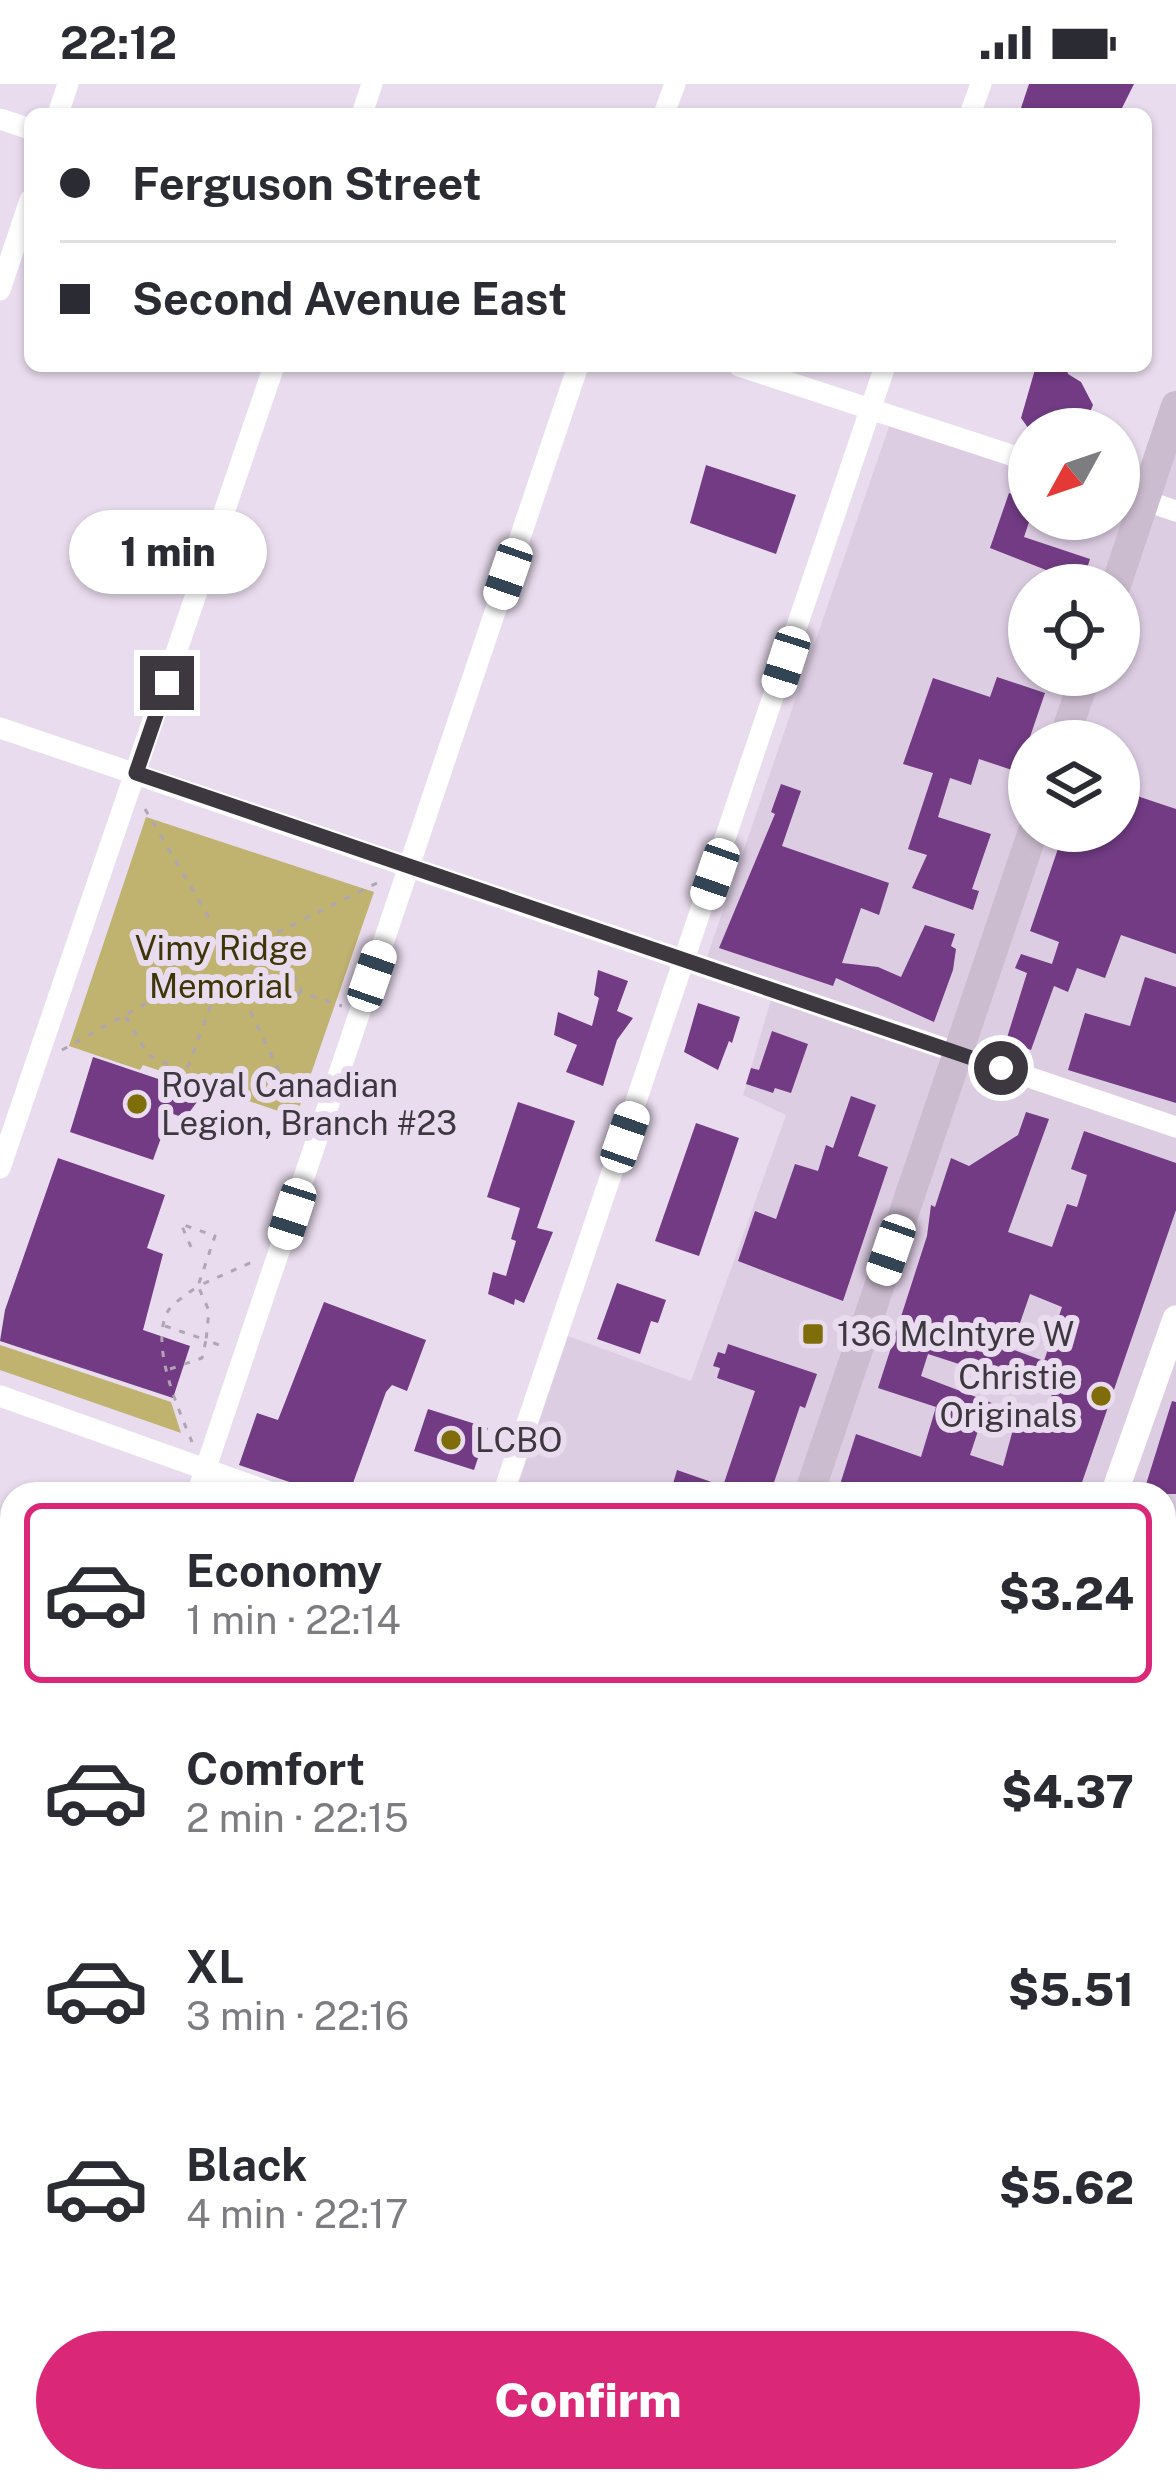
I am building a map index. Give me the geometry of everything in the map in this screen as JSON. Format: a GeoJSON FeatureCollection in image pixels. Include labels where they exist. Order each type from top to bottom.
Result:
{"type":"FeatureCollection","features":[{"type":"Feature","properties":{"kind":"main road"},"geometry":{"type":"LineString","coordinates":[[1140,480],[1176,406]]}},
{"type":"Feature","properties":{"kind":"main road"},"geometry":{"type":"LineString","coordinates":[[813,1482],[1026,852]]}},
{"type":"Feature","properties":{"kind":"street"},"geometry":{"type":"LineString","coordinates":[[0,290],[24,218]]}},
{"type":"Feature","properties":{"kind":"street"},"geometry":{"type":"LineString","coordinates":[[0,1168],[272,372]]}},
{"type":"Feature","properties":{"kind":"street"},"geometry":{"type":"LineString","coordinates":[[201,1482],[576,372]]}},
{"type":"Feature","properties":{"kind":"street"},"geometry":{"type":"LineString","coordinates":[[758,372],[1008,454]]}},
{"type":"Feature","properties":{"kind":"street"},"geometry":{"type":"LineString","coordinates":[[506,1482],[883,372]]}},
{"type":"Feature","properties":{"kind":"street"},"geometry":{"type":"LineString","coordinates":[[1140,499],[1176,512]]}},
{"type":"Feature","properties":{"kind":"street"},"geometry":{"type":"LineString","coordinates":[[0,728],[1176,1127]]}},
{"type":"Feature","properties":{"kind":"street"},"geometry":{"type":"LineString","coordinates":[[1118,1482],[1176,1319]]}},
{"type":"Feature","properties":{"kind":"street"},"geometry":{"type":"LineString","coordinates":[[0,1396],[238,1482]]}},
{"type":"Feature","properties":{"kind":"path"},"geometry":{"type":"LineString","coordinates":[[136,773],[147,815],[211,921]]}},
{"type":"Feature","properties":{"kind":"path"},"geometry":{"type":"LineString","coordinates":[[264,939],[409,866]]}},
{"type":"Feature","properties":{"kind":"path"},"geometry":{"type":"LineString","coordinates":[[264,970],[279,981]]}},
{"type":"Feature","properties":{"kind":"path"},"geometry":{"type":"LineString","coordinates":[[301,992],[292,1001],[276,993],[284,976],[295,977],[301,992],[360,1012]]}},
{"type":"Feature","properties":{"kind":"path"},"geometry":{"type":"LineString","coordinates":[[34,1065],[190,979]]}},
{"type":"Feature","properties":{"kind":"path"},"geometry":{"type":"LineString","coordinates":[[244,998],[315,1146]]}},
{"type":"Feature","properties":{"kind":"path"},"geometry":{"type":"LineString","coordinates":[[126,1016],[148,1055],[186,1072],[212,1002]]}},
{"type":"Feature","properties":{"kind":"path"},"geometry":{"type":"LineString","coordinates":[[168,1369],[202,1358],[206,1340],[209,1311],[198,1286],[215,1236],[181,1223],[191,1247]]}},
{"type":"Feature","properties":{"kind":"path"},"geometry":{"type":"LineString","coordinates":[[205,1471],[173,1397],[162,1354],[168,1311],[198,1286],[281,1249]]}},
{"type":"Feature","properties":{"kind":"path"},"geometry":{"type":"LineString","coordinates":[[165,1326],[206,1340]]}},
{"type":"Feature","properties":{"kind":"shaded area"},"geometry":{"type":"Polygon","coordinates":[[[1176,407],[1176,1482],[519,1482],[568,1336],[691,1381],[786,1115],[743,1095],[776,983],[707,957],[893,415],[1008,455],[1008,540],[1140,540],[1140,500],[1144,501],[1176,407]]]}},
{"type":"Feature","properties":{"kind":"green space","name":"Vimy Ridge Memorial"},"geometry":{"type":"Polygon","coordinates":[[[146,817],[374,892],[296,1117],[143,1065],[140,1070],[69,1046],[146,817]]]}},
{"type":"Feature","properties":{"kind":"green space"},"geometry":{"type":"Polygon","coordinates":[[[0,1345],[171,1402],[181,1433],[0,1370],[0,1345]]]}},
{"type":"Feature","properties":{"kind":"building"},"geometry":{"type":"Polygon","coordinates":[[[1029,84],[1134,84],[1122,108],[1021,108],[1029,84]]]}},
{"type":"Feature","properties":{"kind":"building"},"geometry":{"type":"Polygon","coordinates":[[[1034,372],[1068,372],[1081,382],[1093,405],[1024,408],[1034,372]]]}},
{"type":"Feature","properties":{"kind":"building"},"geometry":{"type":"Polygon","coordinates":[[[706,465],[796,495],[776,554],[690,523],[706,465]]]}},
{"type":"Feature","properties":{"kind":"building"},"geometry":{"type":"Polygon","coordinates":[[[1008,496],[1008,540],[1033,540],[1090,559],[1088,564],[1031,564],[990,548],[1008,496]]]}},
{"type":"Feature","properties":{"kind":"building"},"geometry":{"type":"Polygon","coordinates":[[[997,677],[1008,681],[1008,696],[1044,696],[1036,720],[1008,720],[1008,769],[979,759],[971,785],[950,778],[938,817],[991,834],[972,889],[979,891],[973,910],[912,888],[927,855],[908,849],[933,773],[903,764],[933,678],[990,697],[997,677]]]}},
{"type":"Feature","properties":{"kind":"building"},"geometry":{"type":"Polygon","coordinates":[[[781,784],[801,791],[782,846],[889,883],[879,915],[861,908],[842,963],[878,967],[901,977],[925,925],[955,934],[953,970],[934,1022],[836,978],[833,986],[719,948],[775,814],[771,812],[781,784]]]}},
{"type":"Feature","properties":{"kind":"building"},"geometry":{"type":"Polygon","coordinates":[[[1140,797],[1176,809],[1176,954],[1121,935],[1105,978],[1077,968],[1068,992],[1054,986],[1031,1050],[1006,1041],[1027,973],[1015,968],[1021,954],[1052,964],[1059,942],[1030,931],[1057,852],[1140,852],[1140,797]]]}},
{"type":"Feature","properties":{"kind":"building"},"geometry":{"type":"Polygon","coordinates":[[[598,970],[628,981],[617,1011],[633,1018],[617,1040],[603,1086],[566,1072],[577,1045],[554,1035],[558,1012],[592,1026],[599,998],[594,995],[598,970]]]}},
{"type":"Feature","properties":{"kind":"building"},"geometry":{"type":"Polygon","coordinates":[[[1145,977],[1176,987],[1176,1103],[1068,1070],[1085,1013],[1130,1026],[1145,977]]]}},
{"type":"Feature","properties":{"kind":"building"},"geometry":{"type":"Polygon","coordinates":[[[698,1003],[740,1017],[718,1070],[684,1052],[698,1003]]]}},
{"type":"Feature","properties":{"kind":"building"},"geometry":{"type":"Polygon","coordinates":[[[772,1031],[808,1044],[791,1093],[746,1084],[751,1068],[759,1070],[772,1031]]]}},
{"type":"Feature","properties":{"kind":"building","name":"Royal Canadian Legion, Branch #23"},"geometry":{"type":"Polygon","coordinates":[[[93,1057],[203,1094],[185,1118],[170,1113],[153,1160],[70,1132],[93,1057]]]}},
{"type":"Feature","properties":{"kind":"building"},"geometry":{"type":"Polygon","coordinates":[[[851,1096],[876,1105],[858,1156],[888,1167],[843,1301],[738,1261],[755,1211],[776,1219],[795,1164],[818,1171],[826,1145],[833,1148],[851,1096]]]}},
{"type":"Feature","properties":{"kind":"building"},"geometry":{"type":"Polygon","coordinates":[[[518,1102],[575,1121],[537,1228],[553,1232],[524,1303],[515,1299],[514,1305],[488,1294],[493,1272],[506,1276],[520,1208],[487,1197],[518,1102]]]}},
{"type":"Feature","properties":{"kind":"building"},"geometry":{"type":"Polygon","coordinates":[[[1026,1112],[1049,1119],[1008,1232],[1052,1247],[1067,1204],[1077,1207],[1087,1175],[1071,1169],[1084,1131],[1176,1163],[1176,1210],[1082,1482],[841,1482],[856,1434],[921,1457],[936,1407],[878,1388],[927,1236],[931,1205],[935,1207],[951,1158],[969,1166],[1018,1135],[1026,1112]],[[1030,1294],[1011,1349],[1044,1361],[1062,1307],[1030,1294]],[[928,1354],[921,1376],[1044,1423],[1052,1394],[928,1354]],[[981,1422],[970,1455],[1003,1466],[1012,1433],[981,1422]]]}},
{"type":"Feature","properties":{"kind":"building"},"geometry":{"type":"Polygon","coordinates":[[[696,1123],[739,1138],[699,1256],[655,1241],[696,1123]]]}},
{"type":"Feature","properties":{"kind":"building"},"geometry":{"type":"Polygon","coordinates":[[[58,1158],[165,1195],[147,1248],[163,1254],[143,1330],[190,1346],[173,1398],[0,1341],[5,1310],[58,1158]]]}},
{"type":"Feature","properties":{"kind":"building"},"geometry":{"type":"Polygon","coordinates":[[[617,1283],[666,1300],[658,1323],[651,1321],[640,1354],[597,1339],[617,1283]]]}},
{"type":"Feature","properties":{"kind":"building"},"geometry":{"type":"Polygon","coordinates":[[[324,1302],[426,1340],[407,1391],[392,1385],[386,1392],[353,1482],[289,1482],[239,1465],[257,1413],[278,1420],[324,1302]]]}},
{"type":"Feature","properties":{"kind":"building"},"geometry":{"type":"Polygon","coordinates":[[[728,1344],[817,1374],[805,1408],[800,1406],[774,1482],[724,1482],[755,1391],[717,1378],[720,1368],[713,1366],[718,1352],[725,1354],[728,1344]]]}},
{"type":"Feature","properties":{"kind":"building"},"geometry":{"type":"Polygon","coordinates":[[[1172,1401],[1176,1402],[1176,1482],[1147,1482],[1172,1401]]]}},
{"type":"Feature","properties":{"kind":"building","name":"LCBO"},"geometry":{"type":"Polygon","coordinates":[[[428,1409],[488,1428],[474,1470],[414,1451],[428,1409]]]}},
{"type":"Feature","properties":{"kind":"building"},"geometry":{"type":"Polygon","coordinates":[[[677,1470],[712,1482],[674,1482],[677,1470]]]}},
{"type":"Feature","properties":{"kind":"place","name":"Royal Canadian Legion, Branch #23"},"geometry":{"type":"Point","coordinates":[137,1104]}},
{"type":"Feature","properties":{"kind":"place","name":"136 McIntyre W"},"geometry":{"type":"Point","coordinates":[813,1334]}},
{"type":"Feature","properties":{"kind":"place","name":"Christie Originals"},"geometry":{"type":"Point","coordinates":[1101,1396]}},
{"type":"Feature","properties":{"kind":"place","name":"LCBO"},"geometry":{"type":"Point","coordinates":[451,1440]}},
{"type":"Feature","properties":{"kind":"route"},"geometry":{"type":"LineString","coordinates":[[167,683],[136,773],[1001,1068]]}}]}
